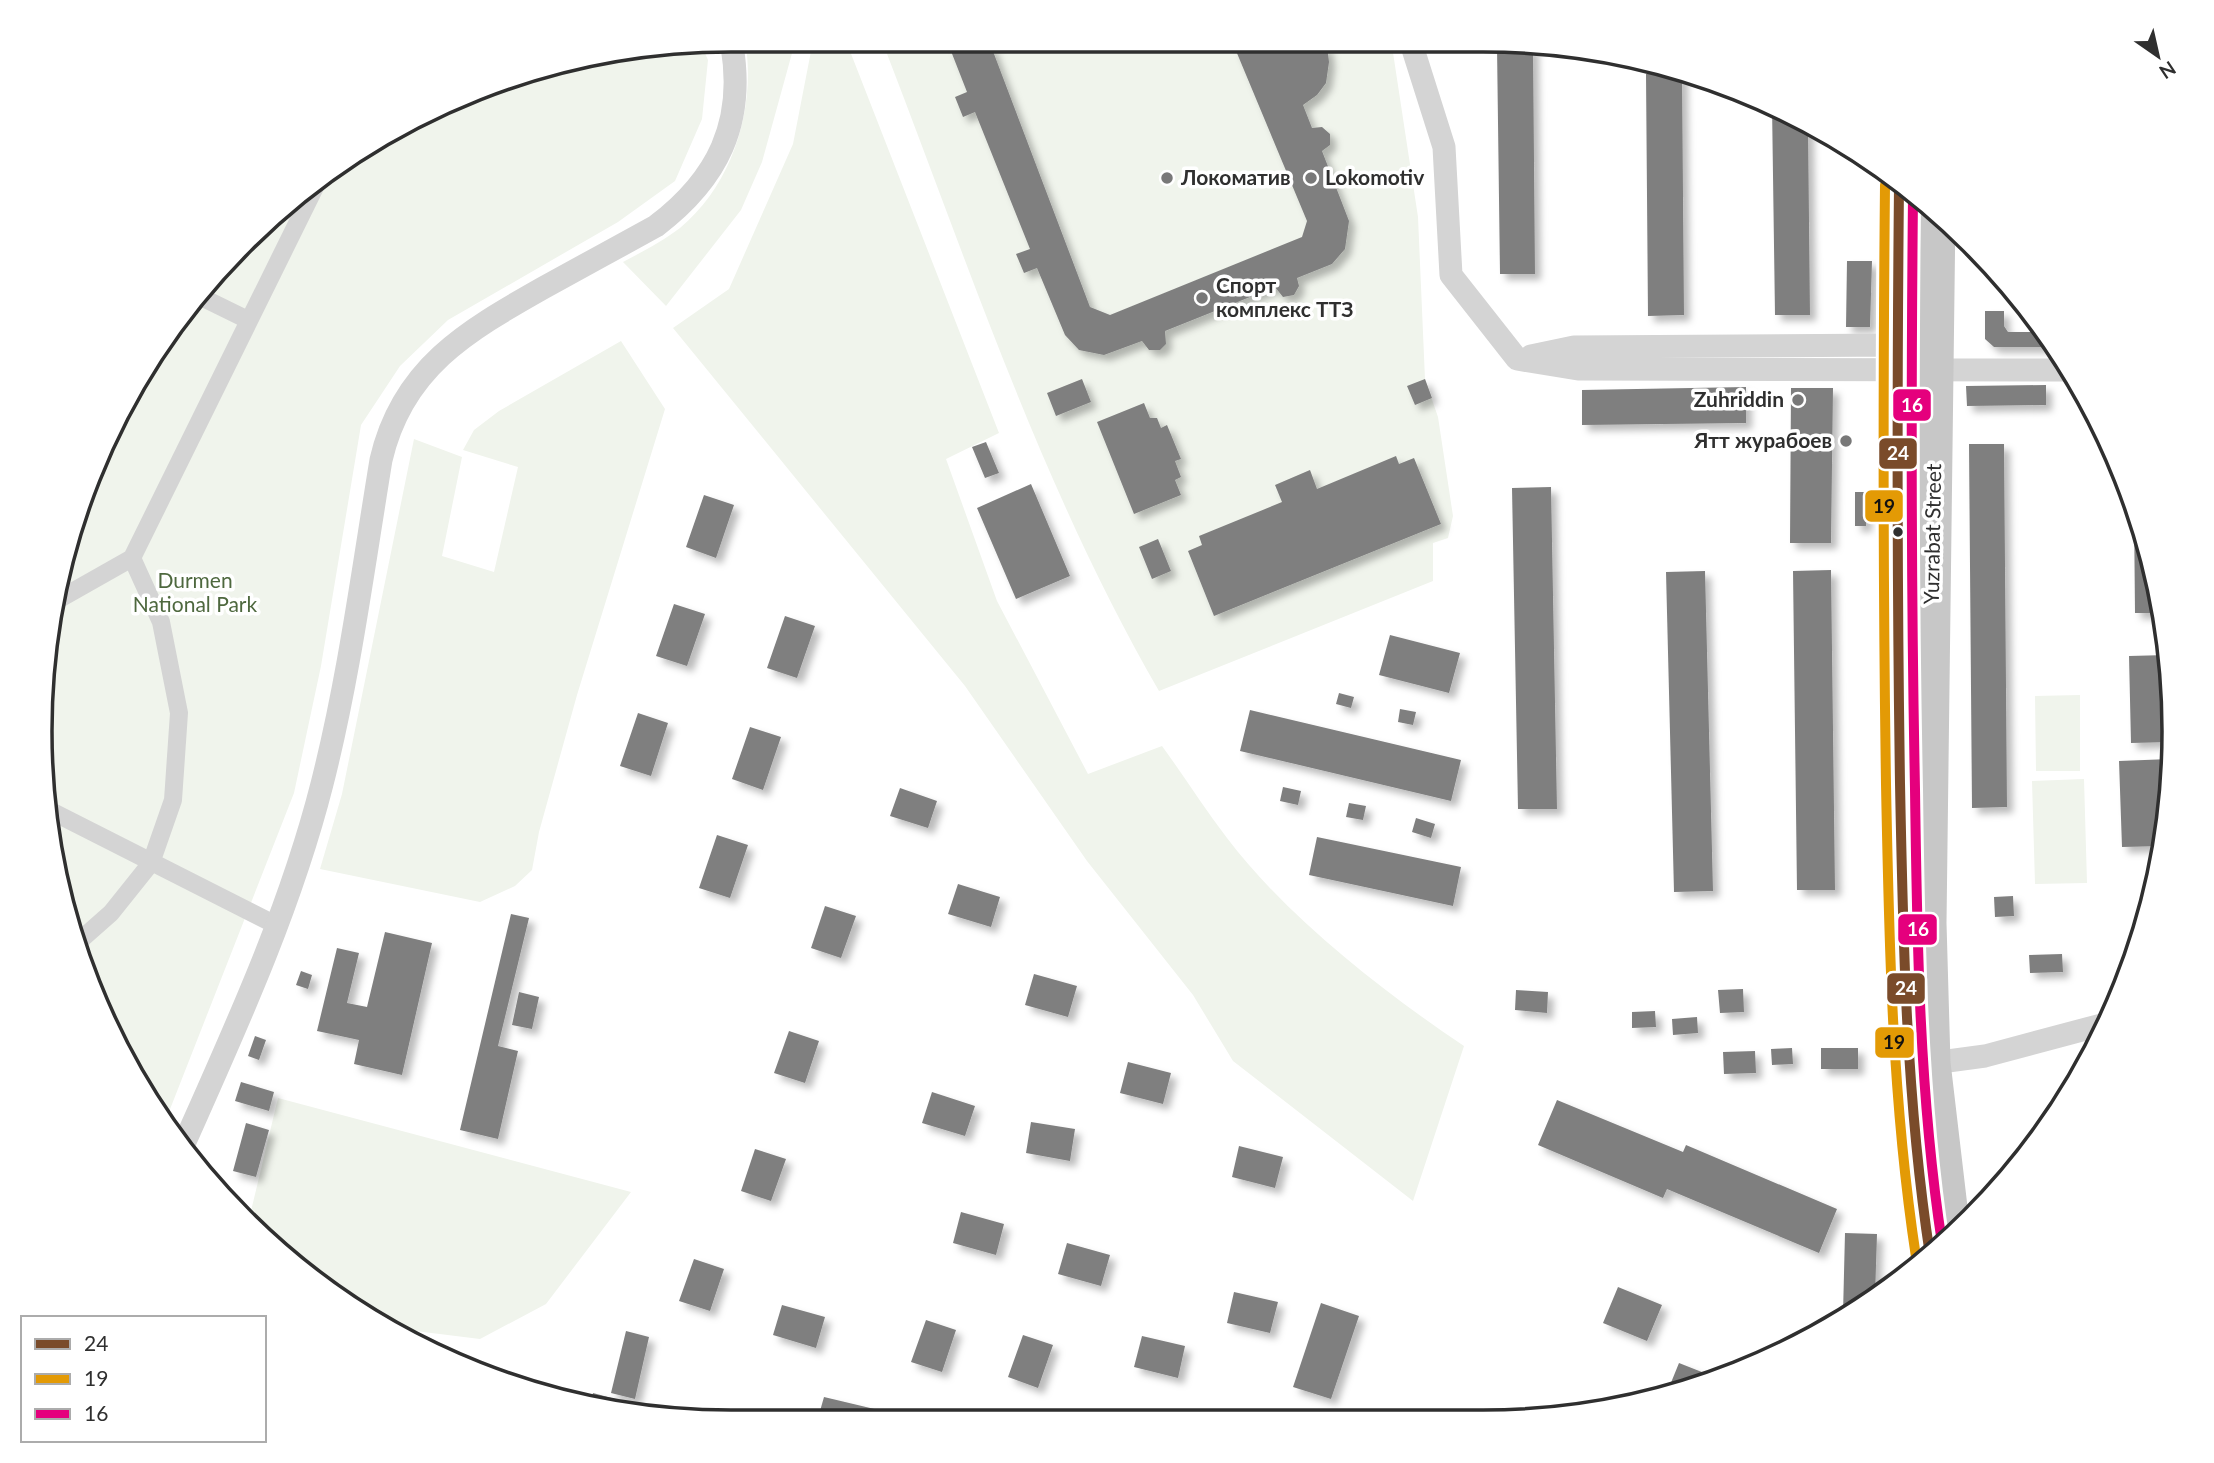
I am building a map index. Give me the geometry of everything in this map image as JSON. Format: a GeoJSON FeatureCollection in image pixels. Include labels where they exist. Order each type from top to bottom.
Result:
{"type":"FeatureCollection","features":[{"type":"Feature","properties":{"kind":"main road","name":"Yuzrabat Street"},"geometry":{"type":"LineString","coordinates":[[1899,195],[1896,532],[1905,995],[1914,1128],[1929,1243]]}},
{"type":"Feature","properties":{"kind":"main road","name":"Yuzrabat Street"},"geometry":{"type":"LineString","coordinates":[[1938,228],[1929,825],[1933,1063],[1952,1222]]}},
{"type":"Feature","properties":{"kind":"street"},"geometry":{"type":"LineString","coordinates":[[187,1137],[276,925],[321,787],[346,677],[381,460],[388,432],[402,401],[434,361],[464,335],[656,226],[684,204],[716,161],[731,127],[736,87],[733,52]]}},
{"type":"Feature","properties":{"kind":"street"},"geometry":{"type":"LineString","coordinates":[[1414,52],[1444,147],[1451,275],[1517,359],[1574,347],[1899,357],[1936,367],[1984,371],[2057,370]]}},
{"type":"Feature","properties":{"kind":"street"},"geometry":{"type":"LineString","coordinates":[[67,595],[132,558],[308,202]]}},
{"type":"Feature","properties":{"kind":"street"},"geometry":{"type":"LineString","coordinates":[[208,300],[248,320]]}},
{"type":"Feature","properties":{"kind":"street"},"geometry":{"type":"LineString","coordinates":[[85,936],[111,913],[151,863],[173,800],[179,713],[161,622],[132,558]]}},
{"type":"Feature","properties":{"kind":"street"},"geometry":{"type":"LineString","coordinates":[[57,814],[276,925]]}},
{"type":"Feature","properties":{"kind":"street"},"geometry":{"type":"LineString","coordinates":[[1933,1063],[1985,1056],[2093,1027]]}},
{"type":"Feature","properties":{"kind":"green space"},"geometry":{"type":"Polygon","coordinates":[[[746,52],[792,52],[762,162],[741,210],[666,306],[623,262],[680,228],[714,191],[736,145],[743,121],[748,71],[746,52]]]}},
{"type":"Feature","properties":{"kind":"green space"},"geometry":{"type":"Polygon","coordinates":[[[811,52],[850,52],[999,433],[946,459],[997,601],[1088,774],[1162,746],[1227,838],[1278,896],[1369,977],[1464,1046],[1413,1201],[1233,1061],[1193,995],[1087,861],[965,686],[673,328],[729,289],[793,144],[811,52]]]}},
{"type":"Feature","properties":{"kind":"green space","name":"Спорт комплекс ТТЗ"},"geometry":{"type":"Polygon","coordinates":[[[886,52],[1393,52],[1418,217],[1425,379],[1438,417],[1453,516],[1448,538],[1433,543],[1433,581],[1159,691],[1078,536],[977,292],[886,52]]]}},
{"type":"Feature","properties":{"kind":"green space","name":"Durmen National Park"},"geometry":{"type":"Polygon","coordinates":[[[705,53],[708,60],[702,119],[675,181],[618,222],[448,320],[400,366],[361,425],[321,666],[294,793],[169,1112],[143,1071],[123,1032],[89,950],[66,864],[54,776],[54,687],[66,599],[89,513],[123,431],[167,354],[221,284],[251,251],[284,221],[354,167],[431,123],[513,89],[599,66],[643,58],[705,53]]]}},
{"type":"Feature","properties":{"kind":"green space"},"geometry":{"type":"Polygon","coordinates":[[[621,341],[665,409],[577,695],[539,832],[532,870],[515,886],[480,902],[320,869],[342,794],[414,439],[462,457],[442,556],[494,572],[518,467],[463,450],[474,430],[499,411],[621,341]]]}},
{"type":"Feature","properties":{"kind":"green space"},"geometry":{"type":"Polygon","coordinates":[[[2080,695],[2080,771],[2036,771],[2035,696],[2080,695]]]}},
{"type":"Feature","properties":{"kind":"green space"},"geometry":{"type":"Polygon","coordinates":[[[2084,779],[2087,883],[2035,884],[2032,781],[2084,779]]]}},
{"type":"Feature","properties":{"kind":"green space"},"geometry":{"type":"Polygon","coordinates":[[[278,1098],[631,1192],[546,1304],[480,1339],[413,1331],[392,1320],[318,1270],[251,1211],[278,1098]]]}},
{"type":"Feature","properties":{"kind":"building","name":"Lokomotiv"},"geometry":{"type":"Polygon","coordinates":[[[951,52],[993,52],[1090,307],[1110,315],[1302,237],[1307,221],[1237,52],[1328,52],[1326,83],[1317,95],[1303,105],[1312,128],[1322,127],[1330,134],[1330,145],[1322,151],[1349,221],[1345,249],[1332,264],[1297,278],[1299,286],[1294,295],[1283,297],[1275,287],[1165,331],[1166,344],[1160,350],[1149,350],[1142,341],[1104,355],[1079,350],[1065,335],[1037,268],[1024,273],[1016,254],[1030,249],[975,112],[963,117],[955,97],[967,92],[951,52]]]}},
{"type":"Feature","properties":{"kind":"building"},"geometry":{"type":"Polygon","coordinates":[[[1497,53],[1533,55],[1535,274],[1500,274],[1497,53]]]}},
{"type":"Feature","properties":{"kind":"building"},"geometry":{"type":"Polygon","coordinates":[[[1646,74],[1682,83],[1684,315],[1648,316],[1646,74]]]}},
{"type":"Feature","properties":{"kind":"building"},"geometry":{"type":"Polygon","coordinates":[[[1772,118],[1808,136],[1810,315],[1775,315],[1772,118]]]}},
{"type":"Feature","properties":{"kind":"building"},"geometry":{"type":"Polygon","coordinates":[[[1847,261],[1872,261],[1870,327],[1846,327],[1847,261]]]}},
{"type":"Feature","properties":{"kind":"building"},"geometry":{"type":"Polygon","coordinates":[[[1985,311],[2004,311],[2004,326],[2008,332],[2031,332],[2042,347],[1994,347],[1985,339],[1985,311]]]}},
{"type":"Feature","properties":{"kind":"building"},"geometry":{"type":"Polygon","coordinates":[[[1082,379],[1091,402],[1056,416],[1047,393],[1082,379]]]}},
{"type":"Feature","properties":{"kind":"building"},"geometry":{"type":"Polygon","coordinates":[[[1425,379],[1432,398],[1415,405],[1407,386],[1425,379]]]}},
{"type":"Feature","properties":{"kind":"building"},"geometry":{"type":"Polygon","coordinates":[[[2046,385],[2046,405],[1967,406],[1966,386],[2046,385]]]}},
{"type":"Feature","properties":{"kind":"building"},"geometry":{"type":"Polygon","coordinates":[[[1746,387],[1746,423],[1582,425],[1582,390],[1746,387]]]}},
{"type":"Feature","properties":{"kind":"building"},"geometry":{"type":"Polygon","coordinates":[[[1791,388],[1833,388],[1831,543],[1790,543],[1791,388]]]}},
{"type":"Feature","properties":{"kind":"building"},"geometry":{"type":"Polygon","coordinates":[[[1144,403],[1150,418],[1157,418],[1161,428],[1167,425],[1181,459],[1175,461],[1181,477],[1175,480],[1181,495],[1134,514],[1097,422],[1144,403]]]}},
{"type":"Feature","properties":{"kind":"building"},"geometry":{"type":"Polygon","coordinates":[[[986,442],[999,473],[985,478],[972,447],[986,442]]]}},
{"type":"Feature","properties":{"kind":"building"},"geometry":{"type":"Polygon","coordinates":[[[1969,444],[2004,444],[2007,807],[1972,808],[1969,444]]]}},
{"type":"Feature","properties":{"kind":"building"},"geometry":{"type":"Polygon","coordinates":[[[1396,456],[1399,464],[1414,458],[1441,524],[1214,616],[1188,551],[1202,545],[1199,536],[1282,502],[1275,485],[1310,470],[1317,489],[1396,456]]]}},
{"type":"Feature","properties":{"kind":"building"},"geometry":{"type":"Polygon","coordinates":[[[1031,484],[1070,576],[1016,599],[977,508],[1031,484]]]}},
{"type":"Feature","properties":{"kind":"building"},"geometry":{"type":"Polygon","coordinates":[[[1551,487],[1557,809],[1518,809],[1512,488],[1551,487]]]}},
{"type":"Feature","properties":{"kind":"building"},"geometry":{"type":"Polygon","coordinates":[[[1855,492],[1866,492],[1866,526],[1855,526],[1855,492]]]}},
{"type":"Feature","properties":{"kind":"building"},"geometry":{"type":"Polygon","coordinates":[[[704,495],[734,505],[716,558],[686,547],[704,495]]]}},
{"type":"Feature","properties":{"kind":"building"},"geometry":{"type":"Polygon","coordinates":[[[1158,539],[1171,571],[1152,579],[1139,547],[1158,539]]]}},
{"type":"Feature","properties":{"kind":"building"},"geometry":{"type":"Polygon","coordinates":[[[2134,544],[2151,613],[2135,613],[2134,544]]]}},
{"type":"Feature","properties":{"kind":"building"},"geometry":{"type":"Polygon","coordinates":[[[1831,570],[1835,890],[1797,890],[1793,571],[1831,570]]]}},
{"type":"Feature","properties":{"kind":"building"},"geometry":{"type":"Polygon","coordinates":[[[1705,571],[1713,891],[1674,892],[1666,572],[1705,571]]]}},
{"type":"Feature","properties":{"kind":"building"},"geometry":{"type":"Polygon","coordinates":[[[674,604],[705,614],[687,666],[656,656],[674,604]]]}},
{"type":"Feature","properties":{"kind":"building"},"geometry":{"type":"Polygon","coordinates":[[[785,616],[815,626],[797,678],[767,668],[785,616]]]}},
{"type":"Feature","properties":{"kind":"building"},"geometry":{"type":"Polygon","coordinates":[[[1390,635],[1460,653],[1449,693],[1379,675],[1390,635]]]}},
{"type":"Feature","properties":{"kind":"building"},"geometry":{"type":"Polygon","coordinates":[[[2157,655],[2162,742],[2131,743],[2129,656],[2157,655]]]}},
{"type":"Feature","properties":{"kind":"building"},"geometry":{"type":"Polygon","coordinates":[[[1339,693],[1354,697],[1351,708],[1336,704],[1339,693]]]}},
{"type":"Feature","properties":{"kind":"building"},"geometry":{"type":"Polygon","coordinates":[[[1400,709],[1416,712],[1413,725],[1398,722],[1400,709]]]}},
{"type":"Feature","properties":{"kind":"building"},"geometry":{"type":"Polygon","coordinates":[[[1250,710],[1461,760],[1451,801],[1240,751],[1250,710]]]}},
{"type":"Feature","properties":{"kind":"building"},"geometry":{"type":"Polygon","coordinates":[[[638,713],[668,723],[651,776],[620,766],[638,713]]]}},
{"type":"Feature","properties":{"kind":"building"},"geometry":{"type":"Polygon","coordinates":[[[750,727],[781,737],[763,790],[732,779],[750,727]]]}},
{"type":"Feature","properties":{"kind":"building"},"geometry":{"type":"Polygon","coordinates":[[[2161,759],[2151,846],[2122,847],[2119,761],[2161,759]]]}},
{"type":"Feature","properties":{"kind":"building"},"geometry":{"type":"Polygon","coordinates":[[[1283,787],[1301,791],[1298,805],[1280,801],[1283,787]]]}},
{"type":"Feature","properties":{"kind":"building"},"geometry":{"type":"Polygon","coordinates":[[[900,788],[937,801],[928,828],[890,816],[900,788]]]}},
{"type":"Feature","properties":{"kind":"building"},"geometry":{"type":"Polygon","coordinates":[[[1349,803],[1366,806],[1363,820],[1346,817],[1349,803]]]}},
{"type":"Feature","properties":{"kind":"building"},"geometry":{"type":"Polygon","coordinates":[[[1416,818],[1435,824],[1431,838],[1412,832],[1416,818]]]}},
{"type":"Feature","properties":{"kind":"building"},"geometry":{"type":"Polygon","coordinates":[[[717,835],[748,845],[730,898],[699,888],[717,835]]]}},
{"type":"Feature","properties":{"kind":"building"},"geometry":{"type":"Polygon","coordinates":[[[1317,837],[1461,867],[1453,906],[1309,875],[1317,837]]]}},
{"type":"Feature","properties":{"kind":"building"},"geometry":{"type":"Polygon","coordinates":[[[958,884],[1000,897],[991,927],[948,914],[958,884]]]}},
{"type":"Feature","properties":{"kind":"building"},"geometry":{"type":"Polygon","coordinates":[[[2013,896],[2014,916],[1995,917],[1994,897],[2013,896]]]}},
{"type":"Feature","properties":{"kind":"building"},"geometry":{"type":"Polygon","coordinates":[[[825,906],[856,916],[841,958],[811,948],[825,906]]]}},
{"type":"Feature","properties":{"kind":"building"},"geometry":{"type":"Polygon","coordinates":[[[511,914],[529,918],[498,1046],[518,1051],[498,1139],[460,1130],[511,914]]]}},
{"type":"Feature","properties":{"kind":"building"},"geometry":{"type":"Polygon","coordinates":[[[385,932],[432,943],[402,1075],[354,1064],[359,1040],[317,1031],[337,948],[359,953],[347,1003],[367,1007],[385,932]]]}},
{"type":"Feature","properties":{"kind":"building"},"geometry":{"type":"Polygon","coordinates":[[[2062,954],[2063,972],[2030,973],[2029,955],[2062,954]]]}},
{"type":"Feature","properties":{"kind":"building"},"geometry":{"type":"Polygon","coordinates":[[[301,971],[312,975],[308,989],[296,985],[301,971]]]}},
{"type":"Feature","properties":{"kind":"building"},"geometry":{"type":"Polygon","coordinates":[[[1034,974],[1077,986],[1068,1017],[1025,1005],[1034,974]]]}},
{"type":"Feature","properties":{"kind":"building"},"geometry":{"type":"Polygon","coordinates":[[[1743,989],[1744,1012],[1720,1013],[1718,990],[1743,989]]]}},
{"type":"Feature","properties":{"kind":"building"},"geometry":{"type":"Polygon","coordinates":[[[1516,990],[1548,992],[1547,1013],[1515,1010],[1516,990]]]}},
{"type":"Feature","properties":{"kind":"building"},"geometry":{"type":"Polygon","coordinates":[[[519,992],[539,997],[532,1029],[512,1025],[519,992]]]}},
{"type":"Feature","properties":{"kind":"building"},"geometry":{"type":"Polygon","coordinates":[[[1655,1011],[1656,1027],[1632,1028],[1632,1012],[1655,1011]]]}},
{"type":"Feature","properties":{"kind":"building"},"geometry":{"type":"Polygon","coordinates":[[[1697,1017],[1698,1033],[1673,1035],[1672,1019],[1697,1017]]]}},
{"type":"Feature","properties":{"kind":"building"},"geometry":{"type":"Polygon","coordinates":[[[789,1031],[819,1041],[805,1083],[774,1073],[789,1031]]]}},
{"type":"Feature","properties":{"kind":"building"},"geometry":{"type":"Polygon","coordinates":[[[255,1036],[266,1040],[259,1060],[248,1056],[255,1036]]]}},
{"type":"Feature","properties":{"kind":"building"},"geometry":{"type":"Polygon","coordinates":[[[1792,1048],[1793,1064],[1772,1065],[1771,1049],[1792,1048]]]}},
{"type":"Feature","properties":{"kind":"building"},"geometry":{"type":"Polygon","coordinates":[[[1821,1048],[1858,1048],[1858,1069],[1821,1069],[1821,1048]]]}},
{"type":"Feature","properties":{"kind":"building"},"geometry":{"type":"Polygon","coordinates":[[[1755,1051],[1756,1073],[1724,1074],[1723,1052],[1755,1051]]]}},
{"type":"Feature","properties":{"kind":"building"},"geometry":{"type":"Polygon","coordinates":[[[1128,1062],[1171,1073],[1163,1104],[1120,1093],[1128,1062]]]}},
{"type":"Feature","properties":{"kind":"building"},"geometry":{"type":"Polygon","coordinates":[[[241,1082],[274,1092],[269,1111],[235,1101],[241,1082]]]}},
{"type":"Feature","properties":{"kind":"building"},"geometry":{"type":"Polygon","coordinates":[[[932,1092],[975,1106],[965,1136],[922,1123],[932,1092]]]}},
{"type":"Feature","properties":{"kind":"building"},"geometry":{"type":"Polygon","coordinates":[[[1557,1100],[1683,1152],[1686,1145],[1837,1209],[1819,1253],[1667,1189],[1663,1198],[1538,1145],[1557,1100]]]}},
{"type":"Feature","properties":{"kind":"building"},"geometry":{"type":"Polygon","coordinates":[[[1031,1122],[1075,1129],[1070,1161],[1026,1153],[1031,1122]]]}},
{"type":"Feature","properties":{"kind":"building"},"geometry":{"type":"Polygon","coordinates":[[[246,1123],[269,1130],[256,1177],[233,1171],[246,1123]]]}},
{"type":"Feature","properties":{"kind":"building"},"geometry":{"type":"Polygon","coordinates":[[[1239,1146],[1283,1157],[1275,1188],[1232,1177],[1239,1146]]]}},
{"type":"Feature","properties":{"kind":"building"},"geometry":{"type":"Polygon","coordinates":[[[755,1149],[786,1159],[771,1201],[741,1191],[755,1149]]]}},
{"type":"Feature","properties":{"kind":"building"},"geometry":{"type":"Polygon","coordinates":[[[961,1212],[1004,1224],[996,1255],[953,1243],[961,1212]]]}},
{"type":"Feature","properties":{"kind":"building"},"geometry":{"type":"Polygon","coordinates":[[[1845,1233],[1877,1234],[1875,1285],[1843,1307],[1845,1233]]]}},
{"type":"Feature","properties":{"kind":"building"},"geometry":{"type":"Polygon","coordinates":[[[1067,1243],[1110,1255],[1101,1286],[1058,1274],[1067,1243]]]}},
{"type":"Feature","properties":{"kind":"building"},"geometry":{"type":"Polygon","coordinates":[[[694,1259],[724,1269],[710,1311],[679,1301],[694,1259]]]}},
{"type":"Feature","properties":{"kind":"building"},"geometry":{"type":"Polygon","coordinates":[[[1618,1287],[1662,1305],[1647,1341],[1603,1323],[1618,1287]]]}},
{"type":"Feature","properties":{"kind":"building"},"geometry":{"type":"Polygon","coordinates":[[[1234,1292],[1278,1302],[1270,1333],[1227,1323],[1234,1292]]]}},
{"type":"Feature","properties":{"kind":"building"},"geometry":{"type":"Polygon","coordinates":[[[1321,1303],[1359,1316],[1331,1399],[1293,1387],[1321,1303]]]}},
{"type":"Feature","properties":{"kind":"building"},"geometry":{"type":"Polygon","coordinates":[[[782,1305],[825,1317],[816,1348],[773,1335],[782,1305]]]}},
{"type":"Feature","properties":{"kind":"building"},"geometry":{"type":"Polygon","coordinates":[[[926,1320],[956,1330],[942,1372],[911,1362],[926,1320]]]}},
{"type":"Feature","properties":{"kind":"building"},"geometry":{"type":"Polygon","coordinates":[[[626,1331],[649,1337],[635,1399],[611,1393],[626,1331]]]}},
{"type":"Feature","properties":{"kind":"building"},"geometry":{"type":"Polygon","coordinates":[[[1023,1335],[1053,1345],[1038,1388],[1008,1377],[1023,1335]]]}},
{"type":"Feature","properties":{"kind":"building"},"geometry":{"type":"Polygon","coordinates":[[[1142,1336],[1185,1346],[1178,1378],[1134,1367],[1142,1336]]]}},
{"type":"Feature","properties":{"kind":"building"},"geometry":{"type":"Polygon","coordinates":[[[1679,1363],[1704,1373],[1701,1374],[1671,1383],[1679,1363]]]}},
{"type":"Feature","properties":{"kind":"building"},"geometry":{"type":"Polygon","coordinates":[[[593,1393],[627,1402],[599,1397],[592,1395],[593,1393]]]}},
{"type":"Feature","properties":{"kind":"building"},"geometry":{"type":"Polygon","coordinates":[[[824,1397],[879,1410],[820,1410],[824,1397]]]}},
{"type":"Feature","properties":{"kind":"transit line","name":"19"},"geometry":{"type":"LineString","coordinates":[[1885,185],[1884,559],[1889,902],[1897,1080],[1916,1254]]}},
{"type":"Feature","properties":{"kind":"transit line","name":"24"},"geometry":{"type":"LineString","coordinates":[[1899,195],[1898,559],[1903,901],[1911,1079],[1928,1243]]}},
{"type":"Feature","properties":{"kind":"transit line","name":"16"},"geometry":{"type":"LineString","coordinates":[[1913,207],[1912,566],[1918,959],[1928,1130],[1940,1232]]}},
{"type":"Feature","properties":{"kind":"place","name":"Локоматив"},"geometry":{"type":"Point","coordinates":[1167,178]}},
{"type":"Feature","properties":{"kind":"place","name":"Lokomotiv"},"geometry":{"type":"Point","coordinates":[1311,178]}},
{"type":"Feature","properties":{"kind":"place","name":"Спорт комплекс ТТЗ"},"geometry":{"type":"Point","coordinates":[1202,298]}},
{"type":"Feature","properties":{"kind":"place","name":"Zuhriddin"},"geometry":{"type":"Point","coordinates":[1798,400]}},
{"type":"Feature","properties":{"kind":"place","name":"Ятт журабоев"},"geometry":{"type":"Point","coordinates":[1846,441]}}]}
